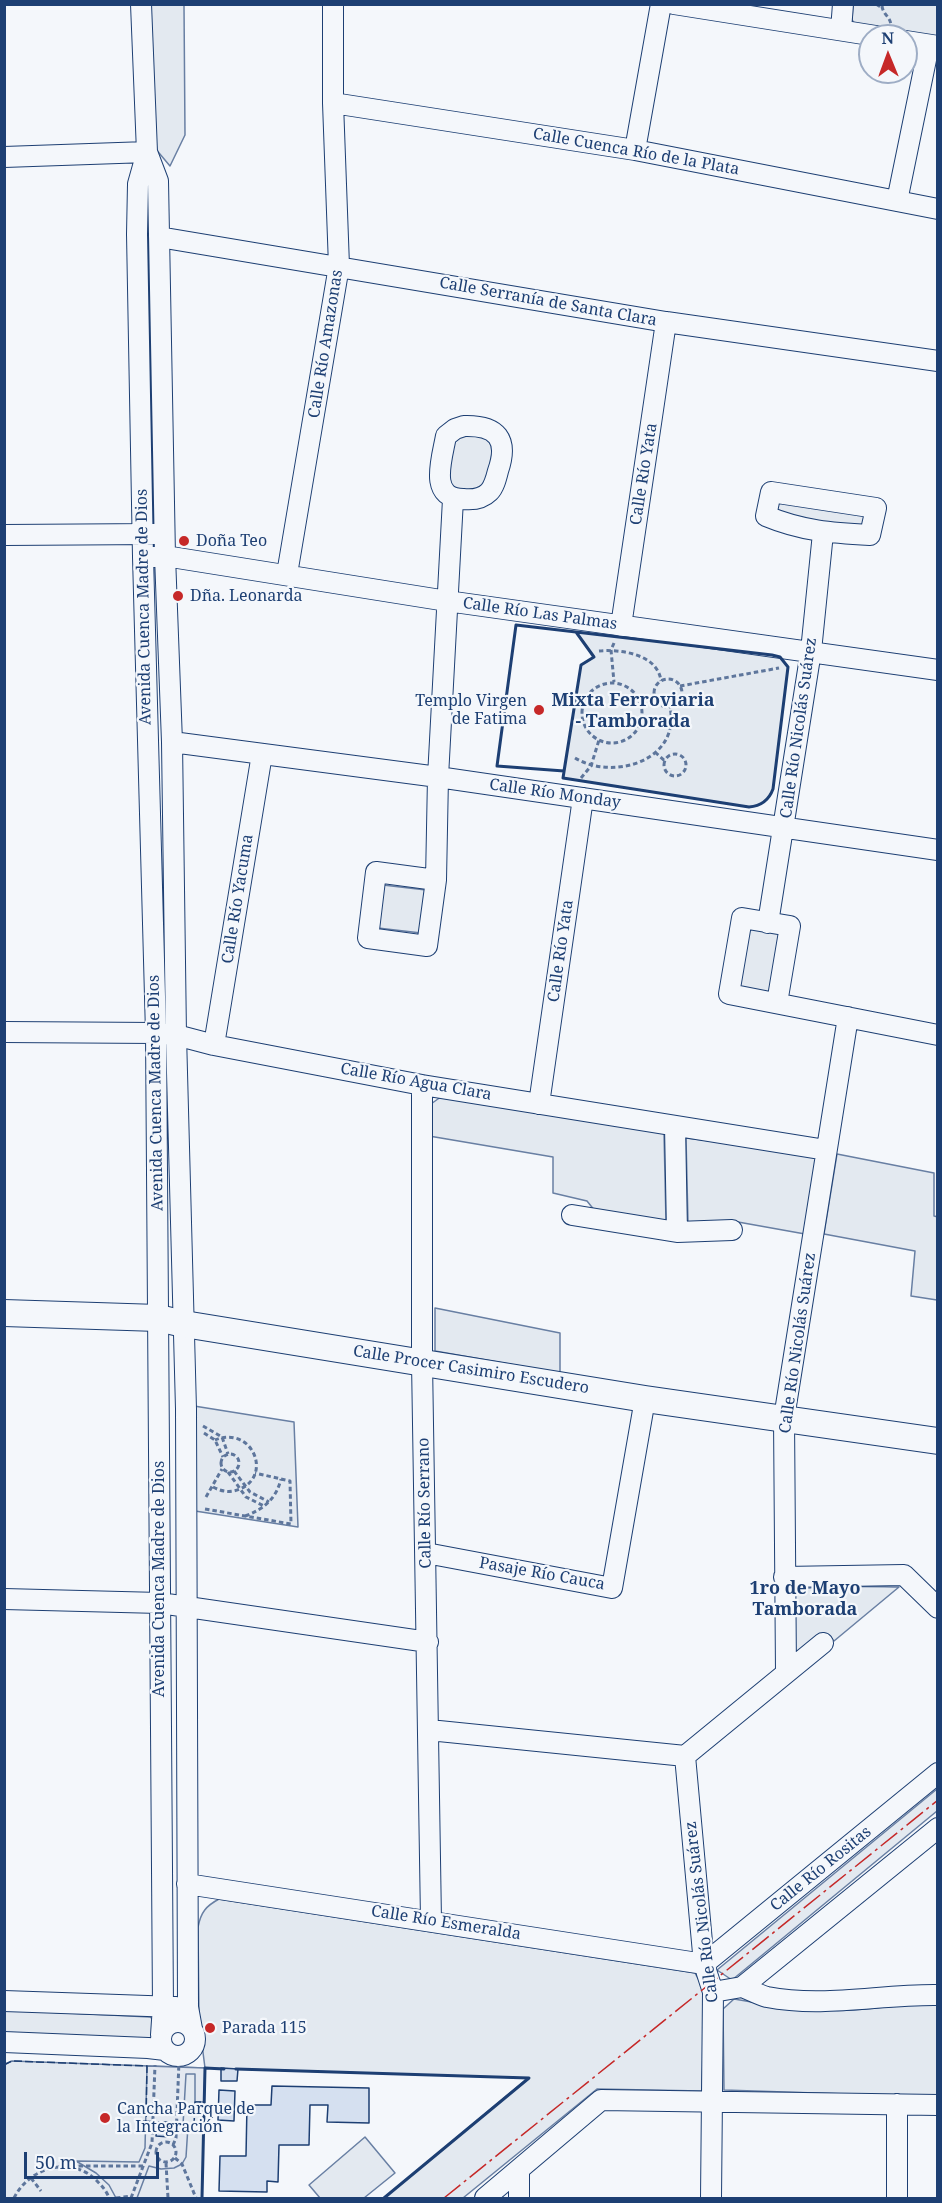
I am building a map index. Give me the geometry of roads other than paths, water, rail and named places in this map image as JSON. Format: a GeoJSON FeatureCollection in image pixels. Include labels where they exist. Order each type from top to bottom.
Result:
{"type":"FeatureCollection","features":[{"type":"Feature","properties":{"kind":"main road","name":"Calle Procer Casimiro Escudero"},"geometry":{"type":"LineString","coordinates":[[4,1313],[158,1318],[645,1398],[938,1442]]}},
{"type":"Feature","properties":{"kind":"street","name":"Avenida Cuenca Madre de Dios"},"geometry":{"type":"LineString","coordinates":[[141,4],[147,152],[138,184],[137,234],[142,534],[156,1033],[165,2048]]}},
{"type":"Feature","properties":{"kind":"street","name":"Calle Río Amazonas"},"geometry":{"type":"LineString","coordinates":[[287,574],[339,266],[333,103],[333,4]]}},
{"type":"Feature","properties":{"kind":"street"},"geometry":{"type":"LineString","coordinates":[[635,150],[661,4]]}},
{"type":"Feature","properties":{"kind":"street"},"geometry":{"type":"LineString","coordinates":[[675,4],[858,32]]}},
{"type":"Feature","properties":{"kind":"street"},"geometry":{"type":"LineString","coordinates":[[841,30],[843,4]]}},
{"type":"Feature","properties":{"kind":"street"},"geometry":{"type":"LineString","coordinates":[[897,201],[933,45],[918,42]]}},
{"type":"Feature","properties":{"kind":"street","name":"Calle Cuenca Río de la Plata"},"geometry":{"type":"LineString","coordinates":[[333,103],[635,150],[938,209]]}},
{"type":"Feature","properties":{"kind":"street","name":"Avenida Cuenca Madre de Dios"},"geometry":{"type":"LineString","coordinates":[[147,152],[158,181],[165,556],[172,742],[176,1035],[184,1324],[188,2007],[192,2029]]}},
{"type":"Feature","properties":{"kind":"street"},"geometry":{"type":"LineString","coordinates":[[4,157],[147,152]]}},
{"type":"Feature","properties":{"kind":"street","name":"Calle Serranía de Santa Clara"},"geometry":{"type":"LineString","coordinates":[[159,237],[666,322],[938,361]]}},
{"type":"Feature","properties":{"kind":"street","name":"Calle Río Yata"},"geometry":{"type":"LineString","coordinates":[[621,626],[666,322]]}},
{"type":"Feature","properties":{"kind":"street"},"geometry":{"type":"LineString","coordinates":[[771,492],[876,508],[870,535],[823,533],[791,526],[766,516],[771,492]]}},
{"type":"Feature","properties":{"kind":"street"},"geometry":{"type":"LineString","coordinates":[[435,880],[376,872],[368,938],[427,946],[435,880],[438,777],[453,499]]}},
{"type":"Feature","properties":{"kind":"street","name":"Calle Río Nicolás Suárez"},"geometry":{"type":"LineString","coordinates":[[768,923],[811,651],[823,533]]}},
{"type":"Feature","properties":{"kind":"street"},"geometry":{"type":"LineString","coordinates":[[4,534],[165,534]]}},
{"type":"Feature","properties":{"kind":"street","name":"Calle Río Las Palmas"},"geometry":{"type":"LineString","coordinates":[[143,557],[165,556],[287,574],[447,602],[938,670]]}},
{"type":"Feature","properties":{"kind":"street","name":"Calle Río Monday"},"geometry":{"type":"LineString","coordinates":[[172,742],[438,777],[938,850]]}},
{"type":"Feature","properties":{"kind":"street","name":"Calle Río Yacuma"},"geometry":{"type":"LineString","coordinates":[[214,1045],[262,754]]}},
{"type":"Feature","properties":{"kind":"street","name":"Calle Río Yata"},"geometry":{"type":"LineString","coordinates":[[539,1104],[583,798]]}},
{"type":"Feature","properties":{"kind":"street"},"geometry":{"type":"LineString","coordinates":[[777,1002],[790,926],[742,918],[729,994],[938,1035]]}},
{"type":"Feature","properties":{"kind":"street","name":"Calle Río Nicolás Suárez"},"geometry":{"type":"LineString","coordinates":[[786,1673],[784,1418],[848,1017]]}},
{"type":"Feature","properties":{"kind":"street","name":"Calle Río Agua Clara"},"geometry":{"type":"LineString","coordinates":[[4,1032],[176,1035],[214,1045],[422,1085],[826,1150]]}},
{"type":"Feature","properties":{"kind":"street","name":"Calle Río Serrano"},"geometry":{"type":"LineString","coordinates":[[422,1085],[422,1362],[431,1920]]}},
{"type":"Feature","properties":{"kind":"street"},"geometry":{"type":"LineString","coordinates":[[675,1126],[677,1232]]}},
{"type":"Feature","properties":{"kind":"street"},"geometry":{"type":"LineString","coordinates":[[572,1215],[677,1232],[732,1230]]}},
{"type":"Feature","properties":{"kind":"street","name":"Pasaje Río Cauca"},"geometry":{"type":"LineString","coordinates":[[426,1553],[612,1588],[645,1398]]}},
{"type":"Feature","properties":{"kind":"street"},"geometry":{"type":"LineString","coordinates":[[784,1577],[904,1575],[938,1608]]}},
{"type":"Feature","properties":{"kind":"street"},"geometry":{"type":"LineString","coordinates":[[4,1599],[160,1603],[428,1642]]}},
{"type":"Feature","properties":{"kind":"street"},"geometry":{"type":"LineString","coordinates":[[429,1730],[685,1756],[823,1643]]}},
{"type":"Feature","properties":{"kind":"street","name":"Calle Río Nicolás Suárez"},"geometry":{"type":"LineString","coordinates":[[685,1756],[704,1964],[713,1992],[711,2199]]}},
{"type":"Feature","properties":{"kind":"street","name":"Calle Río Rositas"},"geometry":{"type":"LineString","coordinates":[[704,1964],[938,1773]]}},
{"type":"Feature","properties":{"kind":"street"},"geometry":{"type":"LineString","coordinates":[[713,1992],[742,1987],[938,1828]]}},
{"type":"Feature","properties":{"kind":"street","name":"Calle Río Esmeralda"},"geometry":{"type":"LineString","coordinates":[[187,1884],[704,1964]]}},
{"type":"Feature","properties":{"kind":"street"},"geometry":{"type":"LineString","coordinates":[[742,1987],[766,1996],[821,2002],[938,1995]]}},
{"type":"Feature","properties":{"kind":"street"},"geometry":{"type":"LineString","coordinates":[[4,2001],[188,2007]]}},
{"type":"Feature","properties":{"kind":"street"},"geometry":{"type":"LineString","coordinates":[[4,2042],[165,2048],[189,2052],[195,2044],[192,2029],[183,2022],[167,2025],[165,2048]]}},
{"type":"Feature","properties":{"kind":"street"},"geometry":{"type":"LineString","coordinates":[[485,2199],[601,2100],[938,2105]]}},
{"type":"Feature","properties":{"kind":"street"},"geometry":{"type":"LineString","coordinates":[[897,2104],[897,2199]]}},
{"type":"Feature","properties":{"kind":"street"},"geometry":{"type":"LineString","coordinates":[[519,2171],[519,2199]]}},
{"type":"Feature","properties":{"kind":"place","name":"Doña Teo"},"geometry":{"type":"Point","coordinates":[184,541]}},
{"type":"Feature","properties":{"kind":"place","name":"Dña. Leonarda"},"geometry":{"type":"Point","coordinates":[178,596]}},
{"type":"Feature","properties":{"kind":"place","name":"Templo Virgen de Fatima"},"geometry":{"type":"Point","coordinates":[539,710]}},
{"type":"Feature","properties":{"kind":"place","name":"Parada 115"},"geometry":{"type":"Point","coordinates":[210,2028]}},
{"type":"Feature","properties":{"kind":"place","name":"Cancha Parque de la Integración"},"geometry":{"type":"Point","coordinates":[105,2118]}},
{"type":"Feature","properties":{"kind":"district","name":"Mixta Ferroviaria - Tamborada"},"geometry":{"type":"Point","coordinates":[633,711]}},
{"type":"Feature","properties":{"kind":"district","name":"1ro de Mayo Tamborada"},"geometry":{"type":"Point","coordinates":[805,1599]}}]}
